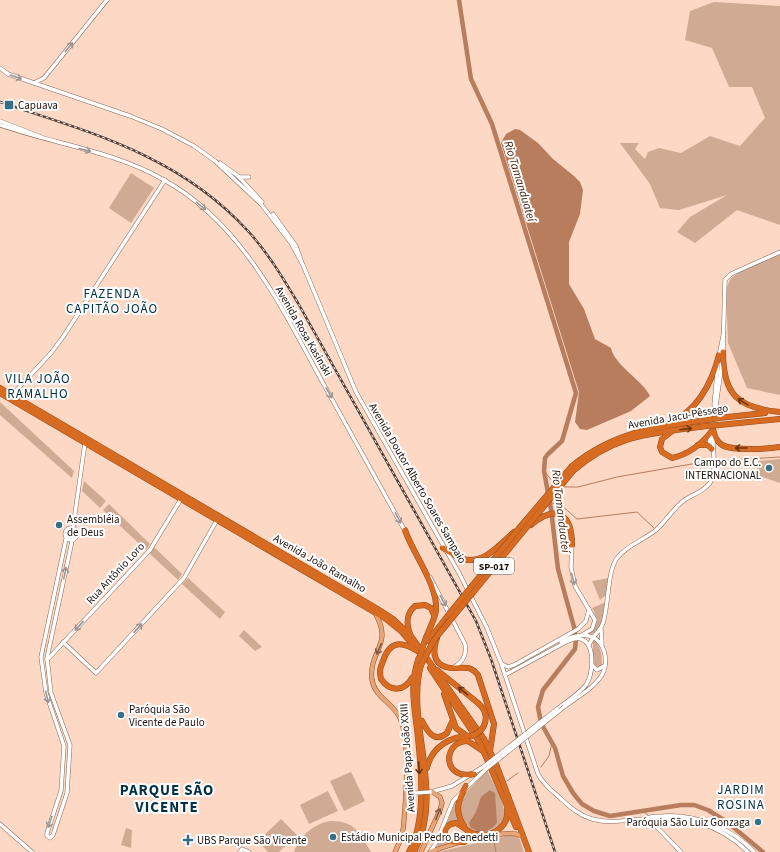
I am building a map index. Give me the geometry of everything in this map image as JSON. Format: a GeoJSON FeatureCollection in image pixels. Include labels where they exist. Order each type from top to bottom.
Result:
{"type":"FeatureCollection","features":[{"type":"Feature","properties":{"kind":"highway"},"geometry":{"type":"LineString","coordinates":[[721,354],[724,377],[737,398],[755,408],[780,412]]}},
{"type":"Feature","properties":{"kind":"highway"},"geometry":{"type":"LineString","coordinates":[[667,426],[690,411],[706,390],[714,375],[721,354]]}},
{"type":"Feature","properties":{"kind":"highway","name":"Avenida João Ramalho"},"geometry":{"type":"LineString","coordinates":[[0,388],[181,499],[218,518],[386,614],[411,636],[484,739],[506,803],[518,826],[526,852]]}},
{"type":"Feature","properties":{"kind":"highway","name":"Avenida João Ramalho"},"geometry":{"type":"LineString","coordinates":[[0,393],[206,508],[218,518],[375,613],[398,629],[420,651],[440,685],[488,752],[529,852]]}},
{"type":"Feature","properties":{"kind":"highway","name":"Avenida Jacu-Pêssego"},"geometry":{"type":"LineString","coordinates":[[420,662],[420,651],[436,631],[573,469],[592,451],[616,438],[640,431],[719,418],[780,412]]}},
{"type":"Feature","properties":{"kind":"highway","name":"Avenida Jacu-Pêssego"},"geometry":{"type":"LineString","coordinates":[[573,469],[594,455],[623,440],[706,426],[773,419],[780,420]]}},
{"type":"Feature","properties":{"kind":"highway"},"geometry":{"type":"LineString","coordinates":[[672,431],[665,435],[660,442],[662,452],[666,456],[676,457],[697,446],[705,444],[710,447]]}},
{"type":"Feature","properties":{"kind":"highway"},"geometry":{"type":"LineString","coordinates":[[697,446],[712,431],[716,438],[725,446],[738,448],[780,446]]}},
{"type":"Feature","properties":{"kind":"highway"},"geometry":{"type":"LineString","coordinates":[[181,499],[186,499],[206,508]]}},
{"type":"Feature","properties":{"kind":"highway"},"geometry":{"type":"LineString","coordinates":[[443,548],[459,557],[475,560],[485,556],[521,529],[542,516],[553,512],[561,514],[567,519],[572,535],[572,545]]}},
{"type":"Feature","properties":{"kind":"highway","name":"Avenida Jacu-Pêssego"},"geometry":{"type":"LineString","coordinates":[[420,662],[439,634],[521,529]]}},
{"type":"Feature","properties":{"kind":"highway"},"geometry":{"type":"LineString","coordinates":[[405,530],[412,549],[430,583],[436,603],[434,617],[420,651],[405,644],[393,645],[386,652],[380,667],[381,679],[387,685],[395,689],[408,685],[414,676]]}},
{"type":"Feature","properties":{"kind":"highway"},"geometry":{"type":"LineString","coordinates":[[411,636],[408,628],[408,616],[412,609],[418,604],[429,606],[434,617]]}},
{"type":"Feature","properties":{"kind":"highway"},"geometry":{"type":"LineString","coordinates":[[439,634],[434,648],[434,655],[442,665],[469,668],[478,675],[494,724],[488,752],[468,740],[457,744],[452,750],[450,763],[453,771],[463,776],[474,774]]}},
{"type":"Feature","properties":{"kind":"highway","name":"Avenida Papa João XXIII"},"geometry":{"type":"LineString","coordinates":[[409,852],[419,828],[421,809],[417,731],[412,692],[414,676],[420,662]]}},
{"type":"Feature","properties":{"kind":"highway","name":"Avenida Papa João XXIII"},"geometry":{"type":"LineString","coordinates":[[414,852],[423,828],[426,773],[419,713],[418,686],[420,662]]}},
{"type":"Feature","properties":{"kind":"highway"},"geometry":{"type":"LineString","coordinates":[[426,773],[432,755],[439,747],[454,738],[470,736],[482,730],[486,722],[484,709],[432,666]]}},
{"type":"Feature","properties":{"kind":"highway"},"geometry":{"type":"LineString","coordinates":[[440,685],[457,730],[470,736]]}},
{"type":"Feature","properties":{"kind":"highway"},"geometry":{"type":"LineString","coordinates":[[419,713],[427,732],[434,736],[441,737],[447,733],[450,729],[452,718]]}},
{"type":"Feature","properties":{"kind":"highway"},"geometry":{"type":"LineString","coordinates":[[465,829],[461,822],[457,807],[459,799],[466,786]]}},
{"type":"Feature","properties":{"kind":"highway"},"geometry":{"type":"LineString","coordinates":[[464,842],[450,842],[446,838],[445,830],[448,826],[454,823],[476,834],[487,836],[497,834],[507,820],[506,803]]}},
{"type":"Feature","properties":{"kind":"main road"},"geometry":{"type":"LineString","coordinates":[[34,83],[44,78],[108,0]]}},
{"type":"Feature","properties":{"kind":"main road","name":"Avenida Doutor Alberto Soares Sampaio"},"geometry":{"type":"LineString","coordinates":[[0,68],[8,74],[130,116],[162,129],[194,146],[236,177],[293,246],[303,265],[356,392],[443,548],[462,579],[481,616],[506,675],[538,774],[547,787],[571,808],[592,819],[615,822],[647,819]]}},
{"type":"Feature","properties":{"kind":"main road"},"geometry":{"type":"LineString","coordinates":[[44,78],[46,87]]}},
{"type":"Feature","properties":{"kind":"main road"},"geometry":{"type":"LineString","coordinates":[[0,121],[47,140]]}},
{"type":"Feature","properties":{"kind":"main road","name":"Avenida Rosa Kasinski"},"geometry":{"type":"LineString","coordinates":[[0,125],[47,140],[108,156],[166,180],[209,212],[253,262],[287,317],[405,530],[465,644],[465,656],[461,662],[453,667]]}},
{"type":"Feature","properties":{"kind":"main road"},"geometry":{"type":"LineString","coordinates":[[236,177],[248,177]]}},
{"type":"Feature","properties":{"kind":"main road"},"geometry":{"type":"LineString","coordinates":[[236,177],[245,182],[247,190]]}},
{"type":"Feature","properties":{"kind":"main road"},"geometry":{"type":"LineString","coordinates":[[12,395],[43,362],[63,337],[166,180]]}},
{"type":"Feature","properties":{"kind":"main road","name":"Avenida Doutor Alberto Soares Sampaio"},"geometry":{"type":"LineString","coordinates":[[245,182],[281,224],[302,258],[303,265]]}},
{"type":"Feature","properties":{"kind":"main road"},"geometry":{"type":"LineString","coordinates":[[284,234],[292,240],[293,246]]}},
{"type":"Feature","properties":{"kind":"main road"},"geometry":{"type":"LineString","coordinates":[[405,818],[408,799],[415,793],[431,792],[452,786],[484,768],[599,679],[605,665],[601,627],[608,601],[612,570],[618,558],[628,548],[657,529],[683,501],[708,486],[712,479],[713,472],[710,447],[724,328],[724,288],[727,277],[780,252]]}},
{"type":"Feature","properties":{"kind":"main road"},"geometry":{"type":"LineString","coordinates":[[73,528],[68,528],[65,531],[66,539],[41,653],[49,704],[64,744],[61,791],[47,833],[49,838],[52,837],[67,795],[70,744],[53,698],[47,660],[72,541],[77,535],[76,530],[73,528],[86,440]]}},
{"type":"Feature","properties":{"kind":"main road","name":"Rua Antônio Loro"},"geometry":{"type":"LineString","coordinates":[[47,660],[150,550],[181,499]]}},
{"type":"Feature","properties":{"kind":"main road"},"geometry":{"type":"LineString","coordinates":[[63,642],[96,672],[184,578],[218,518]]}},
{"type":"Feature","properties":{"kind":"main road"},"geometry":{"type":"LineString","coordinates":[[66,539],[72,541]]}},
{"type":"Feature","properties":{"kind":"main road"},"geometry":{"type":"LineString","coordinates":[[572,545],[570,563],[574,580],[577,590],[594,617],[595,624],[590,631],[579,636]]}},
{"type":"Feature","properties":{"kind":"main road"},"geometry":{"type":"LineString","coordinates":[[506,675],[571,637],[584,623],[589,609]]}},
{"type":"Feature","properties":{"kind":"main road","name":"Avenida Papa João XXIII"},"geometry":{"type":"LineString","coordinates":[[375,613],[381,624],[383,636],[373,664],[372,680],[379,696],[394,710],[403,726],[406,788],[405,818],[395,852]]}},
{"type":"Feature","properties":{"kind":"main road"},"geometry":{"type":"LineString","coordinates":[[430,852],[437,841],[453,801],[466,786],[484,768],[587,684],[591,663],[589,646],[601,627]]}},
{"type":"Feature","properties":{"kind":"main road"},"geometry":{"type":"LineString","coordinates":[[579,636],[589,646]]}},
{"type":"Feature","properties":{"kind":"main road"},"geometry":{"type":"LineString","coordinates":[[501,663],[508,667],[514,666],[571,637],[594,637],[602,645]]}},
{"type":"Feature","properties":{"kind":"main road"},"geometry":{"type":"LineString","coordinates":[[41,653],[54,652]]}},
{"type":"Feature","properties":{"kind":"main road"},"geometry":{"type":"LineString","coordinates":[[41,659],[47,660]]}},
{"type":"Feature","properties":{"kind":"main road"},"geometry":{"type":"LineString","coordinates":[[591,663],[592,667],[597,670],[605,665]]}},
{"type":"Feature","properties":{"kind":"main road"},"geometry":{"type":"LineString","coordinates":[[63,756],[70,757]]}},
{"type":"Feature","properties":{"kind":"main road"},"geometry":{"type":"LineString","coordinates":[[422,852],[442,806],[440,797],[431,792]]}},
{"type":"Feature","properties":{"kind":"main road"},"geometry":{"type":"LineString","coordinates":[[647,819],[672,815],[698,820],[730,833],[754,852]]}},
{"type":"Feature","properties":{"kind":"main road"},"geometry":{"type":"LineString","coordinates":[[647,819],[688,820],[710,826],[737,842],[748,852]]}},
{"type":"Feature","properties":{"kind":"main road"},"geometry":{"type":"LineString","coordinates":[[647,819],[657,827],[681,852]]}},
{"type":"Feature","properties":{"kind":"main road"},"geometry":{"type":"LineString","coordinates":[[657,827],[656,822],[660,819]]}},
{"type":"Feature","properties":{"kind":"main road"},"geometry":{"type":"LineString","coordinates":[[0,824],[32,852]]}},
{"type":"Feature","properties":{"kind":"main road"},"geometry":{"type":"LineString","coordinates":[[512,833],[518,826]]}},
{"type":"Feature","properties":{"kind":"main road"},"geometry":{"type":"LineString","coordinates":[[497,834],[512,833],[520,835]]}},
{"type":"Feature","properties":{"kind":"main road"},"geometry":{"type":"LineString","coordinates":[[430,852],[487,836]]}},
{"type":"Feature","properties":{"kind":"main road"},"geometry":{"type":"LineString","coordinates":[[241,851],[249,852]]}},
{"type":"Feature","properties":{"kind":"shaded area"},"geometry":{"type":"Polygon","coordinates":[[[714,2],[780,6],[780,225],[737,210],[695,243],[677,232],[690,217],[727,195],[679,210],[660,208],[650,184],[620,143],[639,143],[635,149],[645,159],[648,152],[659,148],[681,153],[710,136],[740,146],[765,118],[752,87],[729,87],[712,48],[685,40],[690,11],[714,2]]]}},
{"type":"Feature","properties":{"kind":"shaded area"},"geometry":{"type":"Polygon","coordinates":[[[131,173],[154,188],[131,223],[109,208],[131,173]]]}},
{"type":"Feature","properties":{"kind":"shaded area"},"geometry":{"type":"Polygon","coordinates":[[[780,251],[780,395],[747,388],[728,343],[726,289],[731,278],[755,262],[780,251]]]}},
{"type":"Feature","properties":{"kind":"shaded area"},"geometry":{"type":"Polygon","coordinates":[[[0,402],[74,471],[72,478],[0,415],[0,402]]]}},
{"type":"Feature","properties":{"kind":"shaded area","name":"Campo do E.C. INTERNACIONAL"},"geometry":{"type":"Polygon","coordinates":[[[780,459],[780,483],[757,475],[758,461],[780,459]]]}},
{"type":"Feature","properties":{"kind":"shaded area"},"geometry":{"type":"Polygon","coordinates":[[[84,481],[106,501],[100,508],[82,491],[84,481]]]}},
{"type":"Feature","properties":{"kind":"shaded area"},"geometry":{"type":"Polygon","coordinates":[[[109,504],[150,544],[146,550],[103,510],[109,504]]]}},
{"type":"Feature","properties":{"kind":"shaded area"},"geometry":{"type":"Polygon","coordinates":[[[154,547],[182,574],[178,580],[149,553],[154,547]]]}},
{"type":"Feature","properties":{"kind":"shaded area"},"geometry":{"type":"Polygon","coordinates":[[[188,578],[225,612],[220,619],[182,584],[188,578]]]}},
{"type":"Feature","properties":{"kind":"shaded area"},"geometry":{"type":"Polygon","coordinates":[[[609,578],[607,594],[600,600],[592,581],[609,578]]]}},
{"type":"Feature","properties":{"kind":"shaded area"},"geometry":{"type":"Polygon","coordinates":[[[606,602],[603,618],[599,628],[596,632],[586,635],[594,626],[596,620],[592,608],[606,602]]]}},
{"type":"Feature","properties":{"kind":"shaded area"},"geometry":{"type":"Polygon","coordinates":[[[244,630],[262,647],[255,651],[239,636],[244,630]]]}},
{"type":"Feature","properties":{"kind":"shaded area"},"geometry":{"type":"Polygon","coordinates":[[[593,641],[596,641],[598,644],[602,665],[596,668],[593,665],[593,641]]]}},
{"type":"Feature","properties":{"kind":"shaded area"},"geometry":{"type":"Polygon","coordinates":[[[487,770],[499,794],[504,811],[504,819],[501,825],[494,830],[484,833],[469,830],[463,822],[459,805],[464,795],[487,770]]]}},
{"type":"Feature","properties":{"kind":"shaded area"},"geometry":{"type":"Polygon","coordinates":[[[351,772],[365,801],[344,811],[330,781],[351,772]]]}},
{"type":"Feature","properties":{"kind":"shaded area"},"geometry":{"type":"Polygon","coordinates":[[[328,791],[338,811],[309,824],[300,805],[328,791]]]}},
{"type":"Feature","properties":{"kind":"shaded area"},"geometry":{"type":"Polygon","coordinates":[[[456,800],[455,811],[458,823],[453,822],[443,834],[446,842],[452,844],[436,849],[456,800]]]}},
{"type":"Feature","properties":{"kind":"shaded area"},"geometry":{"type":"Polygon","coordinates":[[[281,819],[297,835],[279,852],[268,852],[258,841],[281,819]]]}},
{"type":"Feature","properties":{"kind":"shaded area","name":"Estádio Municipal Pedro Benedetti"},"geometry":{"type":"Polygon","coordinates":[[[332,821],[352,826],[360,834],[371,852],[294,852],[296,846],[304,835],[320,824],[332,821]]]}},
{"type":"Feature","properties":{"kind":"shaded area"},"geometry":{"type":"Polygon","coordinates":[[[126,828],[132,830],[131,848],[121,845],[126,828]]]}},
{"type":"Feature","properties":{"kind":"shaded area"},"geometry":{"type":"Polygon","coordinates":[[[514,834],[519,837],[524,852],[438,852],[514,834]]]}},
{"type":"Feature","properties":{"kind":"water"},"geometry":{"type":"Polygon","coordinates":[[[515,129],[520,130],[538,143],[553,159],[580,182],[583,190],[580,214],[569,242],[569,284],[584,309],[595,339],[611,348],[617,360],[645,388],[650,396],[631,411],[587,430],[580,429],[575,422],[579,392],[501,143],[506,134],[515,129]]]}},
{"type":"Feature","properties":{"kind":"water"},"geometry":{"type":"Polygon","coordinates":[[[490,790],[495,793],[497,823],[492,828],[482,833],[471,828],[469,823],[476,812],[481,797],[490,790]]]}},
{"type":"Feature","properties":{"kind":"waterway","name":"Rio Tamanduateí"},"geometry":{"type":"LineString","coordinates":[[459,0],[471,79],[492,124],[576,393],[562,441],[545,458],[544,471],[551,509],[558,569],[574,627],[576,640],[575,649],[543,690],[538,707],[541,723],[555,748],[563,776],[573,793],[582,804],[594,811],[610,816],[681,805],[694,805],[708,810],[727,822],[763,852]]}},
{"type":"Feature","properties":{"kind":"waterway"},"geometry":{"type":"LineString","coordinates":[[715,461],[780,457]]}},
{"type":"Feature","properties":{"kind":"waterway"},"geometry":{"type":"LineString","coordinates":[[562,487],[578,487],[617,477],[709,461]]}},
{"type":"Feature","properties":{"kind":"waterway","name":"Rio Tamanduateí"},"geometry":{"type":"LineString","coordinates":[[544,471],[554,483]]}},
{"type":"Feature","properties":{"kind":"waterway"},"geometry":{"type":"LineString","coordinates":[[550,503],[560,504],[577,519],[637,512],[654,528]]}},
{"type":"Feature","properties":{"kind":"waterway"},"geometry":{"type":"LineString","coordinates":[[541,767],[549,756],[552,743]]}},
{"type":"Feature","properties":{"kind":"waterway"},"geometry":{"type":"LineString","coordinates":[[507,781],[518,773]]}},
{"type":"Feature","properties":{"kind":"waterway","name":"Rio Tamanduateí"},"geometry":{"type":"LineString","coordinates":[[641,810],[648,815]]}},
{"type":"Feature","properties":{"kind":"waterway"},"geometry":{"type":"LineString","coordinates":[[493,837],[496,852]]}},
{"type":"Feature","properties":{"kind":"railway"},"geometry":{"type":"LineString","coordinates":[[0,102],[101,137],[164,165],[194,184],[222,205],[248,231],[269,257],[298,303],[476,621],[491,659],[555,852]]}},
{"type":"Feature","properties":{"kind":"place","name":"Capuava"},"geometry":{"type":"Point","coordinates":[9,105]}},
{"type":"Feature","properties":{"kind":"place","name":"Campo do E.C. INTERNACIONAL"},"geometry":{"type":"Point","coordinates":[769,468]}},
{"type":"Feature","properties":{"kind":"place","name":"Assembléia de Deus"},"geometry":{"type":"Point","coordinates":[59,525]}},
{"type":"Feature","properties":{"kind":"place","name":"Paróquia São Vicente de Paulo"},"geometry":{"type":"Point","coordinates":[121,715]}},
{"type":"Feature","properties":{"kind":"place","name":"Paróquia São Luiz Gonzaga"},"geometry":{"type":"Point","coordinates":[758,822]}},
{"type":"Feature","properties":{"kind":"place","name":"Estádio Municipal Pedro Benedetti"},"geometry":{"type":"Point","coordinates":[333,837]}},
{"type":"Feature","properties":{"kind":"place","name":"UBS Parque São Vicente"},"geometry":{"type":"Point","coordinates":[188,840]}},
{"type":"Feature","properties":{"kind":"district","name":"FAZENDA CAPITÃO JOÃO"},"geometry":{"type":"Point","coordinates":[112,300]}},
{"type":"Feature","properties":{"kind":"district","name":"VILA JOÃO RAMALHO"},"geometry":{"type":"Point","coordinates":[38,386]}},
{"type":"Feature","properties":{"kind":"district","name":"JARDIM ROSINA"},"geometry":{"type":"Point","coordinates":[741,796]}},
{"type":"Feature","properties":{"kind":"district","name":"PARQUE SÃO VICENTE"},"geometry":{"type":"Point","coordinates":[167,798]}}]}
